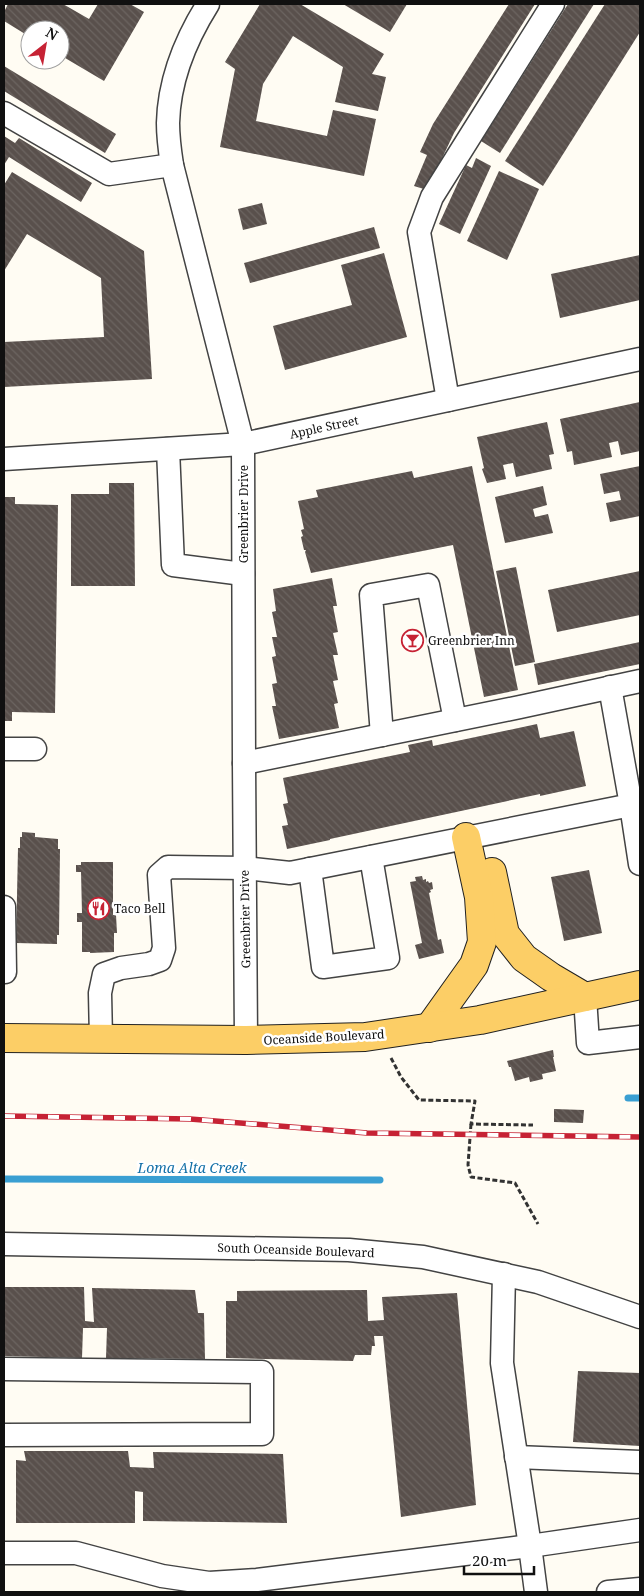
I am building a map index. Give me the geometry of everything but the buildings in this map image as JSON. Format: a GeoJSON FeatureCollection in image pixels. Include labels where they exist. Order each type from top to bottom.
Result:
{"type":"FeatureCollection","features":[{"type":"Feature","properties":{"kind":"main road"},"geometry":{"type":"LineString","coordinates":[[476,836],[505,934],[524,958],[585,997]]}},
{"type":"Feature","properties":{"kind":"main road"},"geometry":{"type":"LineString","coordinates":[[429,1028],[474,965],[482,942],[476,836]]}},
{"type":"Feature","properties":{"kind":"main road","name":"Oceanside Boulevard"},"geometry":{"type":"LineString","coordinates":[[4,1038],[246,1040],[365,1037],[480,1020],[640,985]]}},
{"type":"Feature","properties":{"kind":"street","name":"Greenbrier Drive"},"geometry":{"type":"LineString","coordinates":[[208,4],[195,25],[174,80],[168,123],[172,166],[243,444],[246,1040]]}},
{"type":"Feature","properties":{"kind":"street"},"geometry":{"type":"LineString","coordinates":[[448,400],[419,232],[432,197],[554,4]]}},
{"type":"Feature","properties":{"kind":"street"},"geometry":{"type":"LineString","coordinates":[[4,113],[109,174],[172,166]]}},
{"type":"Feature","properties":{"kind":"street","name":"Apple Street"},"geometry":{"type":"LineString","coordinates":[[4,458],[243,444],[640,359]]}},
{"type":"Feature","properties":{"kind":"street"},"geometry":{"type":"LineString","coordinates":[[168,448],[173,565],[243,574]]}},
{"type":"Feature","properties":{"kind":"street"},"geometry":{"type":"LineString","coordinates":[[382,735],[371,595],[428,585],[455,720]]}},
{"type":"Feature","properties":{"kind":"street"},"geometry":{"type":"LineString","coordinates":[[244,763],[640,681]]}},
{"type":"Feature","properties":{"kind":"street"},"geometry":{"type":"LineString","coordinates":[[610,687],[640,864]]}},
{"type":"Feature","properties":{"kind":"street"},"geometry":{"type":"LineString","coordinates":[[4,749],[35,749]]}},
{"type":"Feature","properties":{"kind":"street"},"geometry":{"type":"LineString","coordinates":[[101,1039],[100,993],[104,974],[121,968],[149,964],[160,960],[164,948],[159,875],[168,867],[245,868],[290,873],[631,805]]}},
{"type":"Feature","properties":{"kind":"street"},"geometry":{"type":"LineString","coordinates":[[310,869],[323,967],[388,958],[370,856]]}},
{"type":"Feature","properties":{"kind":"street"},"geometry":{"type":"LineString","coordinates":[[4,907],[5,972]]}},
{"type":"Feature","properties":{"kind":"street"},"geometry":{"type":"LineString","coordinates":[[585,997],[588,1043],[640,1037]]}},
{"type":"Feature","properties":{"kind":"street","name":"South Oceanside Boulevard"},"geometry":{"type":"LineString","coordinates":[[4,1244],[349,1250],[423,1257],[538,1282],[640,1317]]}},
{"type":"Feature","properties":{"kind":"street"},"geometry":{"type":"LineString","coordinates":[[504,1274],[502,1363],[536,1592]]}},
{"type":"Feature","properties":{"kind":"street"},"geometry":{"type":"LineString","coordinates":[[4,1369],[262,1372],[262,1434],[4,1435]]}},
{"type":"Feature","properties":{"kind":"street"},"geometry":{"type":"LineString","coordinates":[[516,1457],[640,1462]]}},
{"type":"Feature","properties":{"kind":"street"},"geometry":{"type":"LineString","coordinates":[[4,1553],[76,1553],[162,1576],[209,1583],[257,1580],[530,1546],[640,1530]]}},
{"type":"Feature","properties":{"kind":"street"},"geometry":{"type":"LineString","coordinates":[[608,1592],[640,1589]]}},
{"type":"Feature","properties":{"kind":"path"},"geometry":{"type":"LineString","coordinates":[[379,1035],[401,1077],[419,1100],[475,1101],[470,1124],[468,1165],[471,1177],[515,1184],[538,1224]]}},
{"type":"Feature","properties":{"kind":"path"},"geometry":{"type":"LineString","coordinates":[[470,1124],[533,1125]]}},
{"type":"Feature","properties":{"kind":"waterway","name":"Loma Alta Creek"},"geometry":{"type":"LineString","coordinates":[[628,1098],[640,1098]]}},
{"type":"Feature","properties":{"kind":"waterway","name":"Loma Alta Creek"},"geometry":{"type":"LineString","coordinates":[[4,1179],[380,1180]]}},
{"type":"Feature","properties":{"kind":"railway"},"geometry":{"type":"LineString","coordinates":[[4,1116],[190,1119],[367,1133],[640,1137]]}},
{"type":"Feature","properties":{"kind":"place","name":"Greenbrier Inn"},"geometry":{"type":"Point","coordinates":[412,640]}},
{"type":"Feature","properties":{"kind":"place","name":"Taco Bell"},"geometry":{"type":"Point","coordinates":[98,908]}}]}
